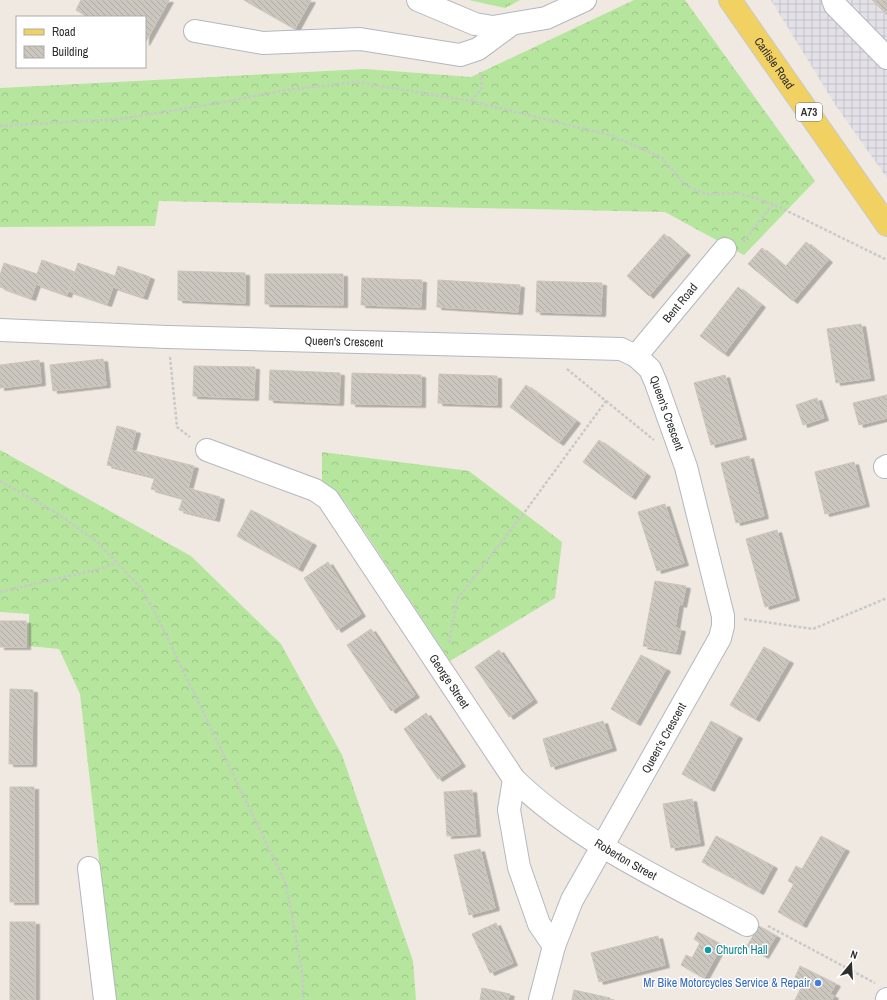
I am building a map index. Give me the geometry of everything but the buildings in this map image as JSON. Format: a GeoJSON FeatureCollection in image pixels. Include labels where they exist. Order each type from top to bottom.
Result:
{"type":"FeatureCollection","features":[{"type":"Feature","properties":{"kind":"main road","name":"Carlisle Road"},"geometry":{"type":"LineString","coordinates":[[730,0],[887,224]]}},
{"type":"Feature","properties":{"kind":"street"},"geometry":{"type":"LineString","coordinates":[[418,0],[475,24],[493,27],[546,18],[585,0]]}},
{"type":"Feature","properties":{"kind":"street"},"geometry":{"type":"LineString","coordinates":[[833,0],[835,4],[887,58]]}},
{"type":"Feature","properties":{"kind":"street"},"geometry":{"type":"LineString","coordinates":[[195,31],[263,44],[360,39],[460,55],[478,49],[512,24]]}},
{"type":"Feature","properties":{"kind":"street","name":"Bent Road"},"geometry":{"type":"LineString","coordinates":[[636,356],[725,250]]}},
{"type":"Feature","properties":{"kind":"street","name":"Queen's Crescent"},"geometry":{"type":"LineString","coordinates":[[0,330],[167,337],[621,349],[636,356],[650,369],[686,467],[723,616],[723,626],[720,638],[572,900],[554,946]]}},
{"type":"Feature","properties":{"kind":"street","name":"George Street"},"geometry":{"type":"LineString","coordinates":[[207,450],[315,490],[328,499],[514,779]]}},
{"type":"Feature","properties":{"kind":"street"},"geometry":{"type":"LineString","coordinates":[[514,779],[509,810],[519,867],[539,924],[554,946],[540,1000]]}},
{"type":"Feature","properties":{"kind":"street","name":"Roberton Street"},"geometry":{"type":"LineString","coordinates":[[514,779],[536,800],[602,846],[747,925]]}},
{"type":"Feature","properties":{"kind":"street"},"geometry":{"type":"LineString","coordinates":[[89,868],[105,1000]]}},
{"type":"Feature","properties":{"kind":"path"},"geometry":{"type":"LineString","coordinates":[[0,126],[121,119],[218,104],[286,90],[357,82],[471,101],[610,135],[661,157],[685,185],[706,194],[716,195],[727,192],[739,193],[773,204],[887,260]]}},
{"type":"Feature","properties":{"kind":"path"},"geometry":{"type":"LineString","coordinates":[[725,250],[732,256],[773,204]]}},
{"type":"Feature","properties":{"kind":"path"},"geometry":{"type":"LineString","coordinates":[[167,337],[177,427],[207,450]]}},
{"type":"Feature","properties":{"kind":"path"},"geometry":{"type":"LineString","coordinates":[[542,348],[656,442]]}},
{"type":"Feature","properties":{"kind":"path"},"geometry":{"type":"LineString","coordinates":[[431,655],[448,649],[457,599],[524,513],[606,401]]}},
{"type":"Feature","properties":{"kind":"path"},"geometry":{"type":"LineString","coordinates":[[0,482],[55,512],[95,540],[140,586],[156,614],[286,884],[303,977],[303,1000]]}},
{"type":"Feature","properties":{"kind":"path"},"geometry":{"type":"LineString","coordinates":[[0,592],[103,568],[116,563]]}},
{"type":"Feature","properties":{"kind":"path"},"geometry":{"type":"LineString","coordinates":[[723,616],[813,629],[887,598]]}},
{"type":"Feature","properties":{"kind":"path"},"geometry":{"type":"LineString","coordinates":[[747,925],[754,918],[885,995]]}},
{"type":"Feature","properties":{"kind":"shaded area"},"geometry":{"type":"Polygon","coordinates":[[[771,0],[887,0],[887,178],[836,106],[771,0]]]}},
{"type":"Feature","properties":{"kind":"green space"},"geometry":{"type":"Polygon","coordinates":[[[469,0],[520,0],[505,8],[469,0]]]}},
{"type":"Feature","properties":{"kind":"green space"},"geometry":{"type":"Polygon","coordinates":[[[634,0],[685,0],[815,181],[744,255],[665,212],[159,201],[155,226],[0,227],[0,88],[365,69],[471,77],[634,0]]]}},
{"type":"Feature","properties":{"kind":"green space"},"geometry":{"type":"Polygon","coordinates":[[[0,450],[191,556],[281,644],[342,755],[413,961],[416,1000],[115,1000],[80,694],[59,649],[29,646],[29,614],[0,612],[0,450]]]}},
{"type":"Feature","properties":{"kind":"green space"},"geometry":{"type":"Polygon","coordinates":[[[322,452],[469,471],[562,542],[555,598],[450,661],[345,502],[322,483],[322,452]]]}},
{"type":"Feature","properties":{"kind":"place","name":"Church Hall"},"geometry":{"type":"Point","coordinates":[708,950]}},
{"type":"Feature","properties":{"kind":"place","name":"Mr Bike Motorcycles Service & Repair"},"geometry":{"type":"Point","coordinates":[818,983]}}]}
